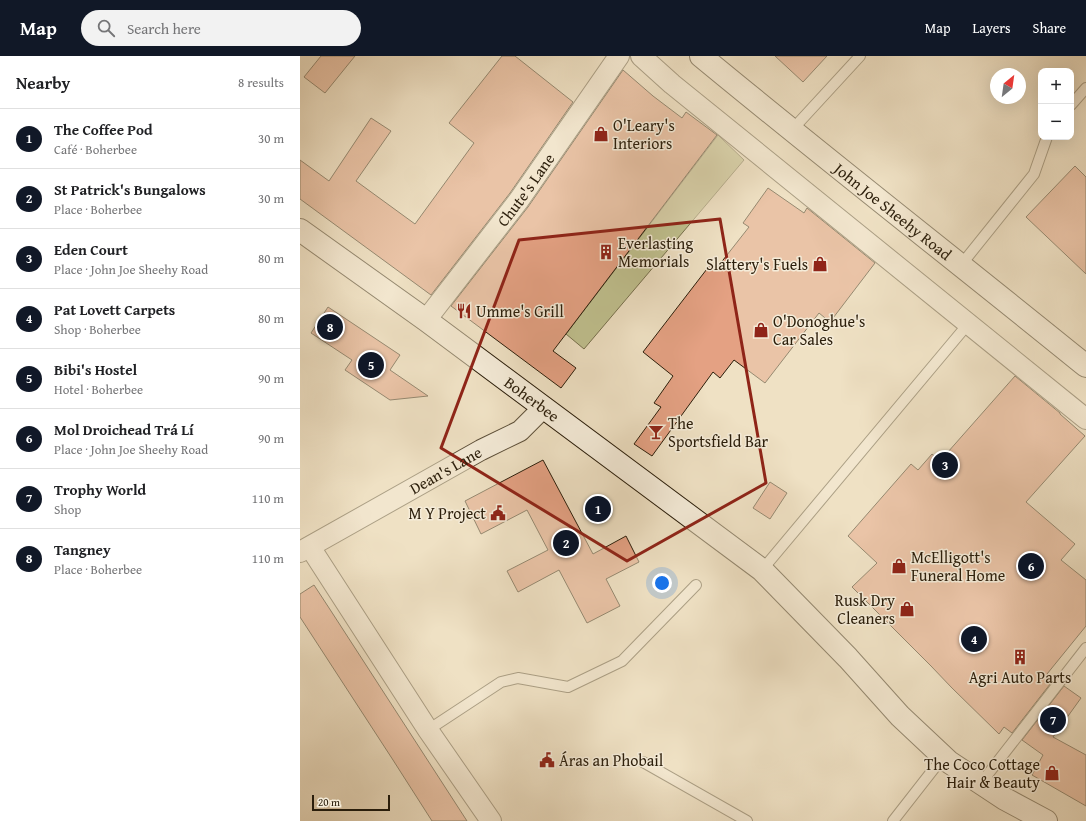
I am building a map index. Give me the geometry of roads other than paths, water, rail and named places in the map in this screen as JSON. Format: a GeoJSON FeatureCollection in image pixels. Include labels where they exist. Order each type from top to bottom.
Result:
{"type":"FeatureCollection","features":[{"type":"Feature","properties":{"kind":"main road","name":"John Joe Sheehy Road"},"geometry":{"type":"LineString","coordinates":[[701,56],[791,131],[1086,366]]}},
{"type":"Feature","properties":{"kind":"main road","name":"Boherbee"},"geometry":{"type":"LineString","coordinates":[[303,237],[426,320],[762,570],[848,658],[900,716],[943,757],[1005,799],[1046,821]]}},
{"type":"Feature","properties":{"kind":"street","name":"Chute's Lane"},"geometry":{"type":"LineString","coordinates":[[426,320],[519,200],[619,56]]}},
{"type":"Feature","properties":{"kind":"street"},"geometry":{"type":"LineString","coordinates":[[641,56],[672,84],[1086,419]]}},
{"type":"Feature","properties":{"kind":"street","name":"Dean's Lane"},"geometry":{"type":"LineString","coordinates":[[305,549],[481,450],[520,431],[544,407]]}},
{"type":"Feature","properties":{"kind":"street"},"geometry":{"type":"LineString","coordinates":[[305,549],[491,821]]}},
{"type":"Feature","properties":{"kind":"lane"},"geometry":{"type":"LineString","coordinates":[[791,131],[860,56]]}},
{"type":"Feature","properties":{"kind":"lane"},"geometry":{"type":"LineString","coordinates":[[1072,104],[1086,88]]}},
{"type":"Feature","properties":{"kind":"lane"},"geometry":{"type":"LineString","coordinates":[[961,265],[1034,174],[1047,140]]}},
{"type":"Feature","properties":{"kind":"lane"},"geometry":{"type":"LineString","coordinates":[[762,570],[968,324]]}},
{"type":"Feature","properties":{"kind":"lane"},"geometry":{"type":"LineString","coordinates":[[428,730],[501,682],[518,678],[568,687],[622,661],[696,585]]}},
{"type":"Feature","properties":{"kind":"lane"},"geometry":{"type":"LineString","coordinates":[[981,783],[1086,648]]}},
{"type":"Feature","properties":{"kind":"lane"},"geometry":{"type":"LineString","coordinates":[[893,821],[943,757]]}},
{"type":"Feature","properties":{"kind":"lane"},"geometry":{"type":"LineString","coordinates":[[643,762],[747,821]]}},
{"type":"Feature","properties":{"kind":"place","name":"O'Leary's Interiors"},"geometry":{"type":"Point","coordinates":[601,134]}},
{"type":"Feature","properties":{"kind":"place","name":"Everlasting Memorials"},"geometry":{"type":"Point","coordinates":[606,252]}},
{"type":"Feature","properties":{"kind":"place","name":"Slattery's Fuels"},"geometry":{"type":"Point","coordinates":[820,264]}},
{"type":"Feature","properties":{"kind":"place","name":"Umme's Grill"},"geometry":{"type":"Point","coordinates":[464,311]}},
{"type":"Feature","properties":{"kind":"place","name":"Tangney"},"geometry":{"type":"Point","coordinates":[330,327]}},
{"type":"Feature","properties":{"kind":"place","name":"O'Donoghue's Car Sales"},"geometry":{"type":"Point","coordinates":[761,330]}},
{"type":"Feature","properties":{"kind":"place","name":"Bibi's Hostel"},"geometry":{"type":"Point","coordinates":[371,365]}},
{"type":"Feature","properties":{"kind":"place","name":"The Sportsfield Bar"},"geometry":{"type":"Point","coordinates":[656,432]}},
{"type":"Feature","properties":{"kind":"place","name":"Eden Court"},"geometry":{"type":"Point","coordinates":[945,465]}},
{"type":"Feature","properties":{"kind":"place","name":"The Coffee Pod"},"geometry":{"type":"Point","coordinates":[598,509]}},
{"type":"Feature","properties":{"kind":"place","name":"M Y Project"},"geometry":{"type":"Point","coordinates":[498,513]}},
{"type":"Feature","properties":{"kind":"place","name":"St Patrick's Bungalows"},"geometry":{"type":"Point","coordinates":[566,543]}},
{"type":"Feature","properties":{"kind":"place","name":"McElligott's Funeral Home"},"geometry":{"type":"Point","coordinates":[899,566]}},
{"type":"Feature","properties":{"kind":"place","name":"Mol Droichead Trá Lí"},"geometry":{"type":"Point","coordinates":[1031,566]}},
{"type":"Feature","properties":{"kind":"place","name":"Rusk Dry Cleaners"},"geometry":{"type":"Point","coordinates":[907,609]}},
{"type":"Feature","properties":{"kind":"place","name":"Pat Lovett Carpets"},"geometry":{"type":"Point","coordinates":[974,639]}},
{"type":"Feature","properties":{"kind":"place","name":"Agri Auto Parts"},"geometry":{"type":"Point","coordinates":[1020,657]}},
{"type":"Feature","properties":{"kind":"place","name":"Trophy World"},"geometry":{"type":"Point","coordinates":[1053,720]}},
{"type":"Feature","properties":{"kind":"place","name":"Áras an Phobail"},"geometry":{"type":"Point","coordinates":[547,760]}},
{"type":"Feature","properties":{"kind":"place","name":"The Coco Cottage Hair & Beauty"},"geometry":{"type":"Point","coordinates":[1052,773]}}]}
